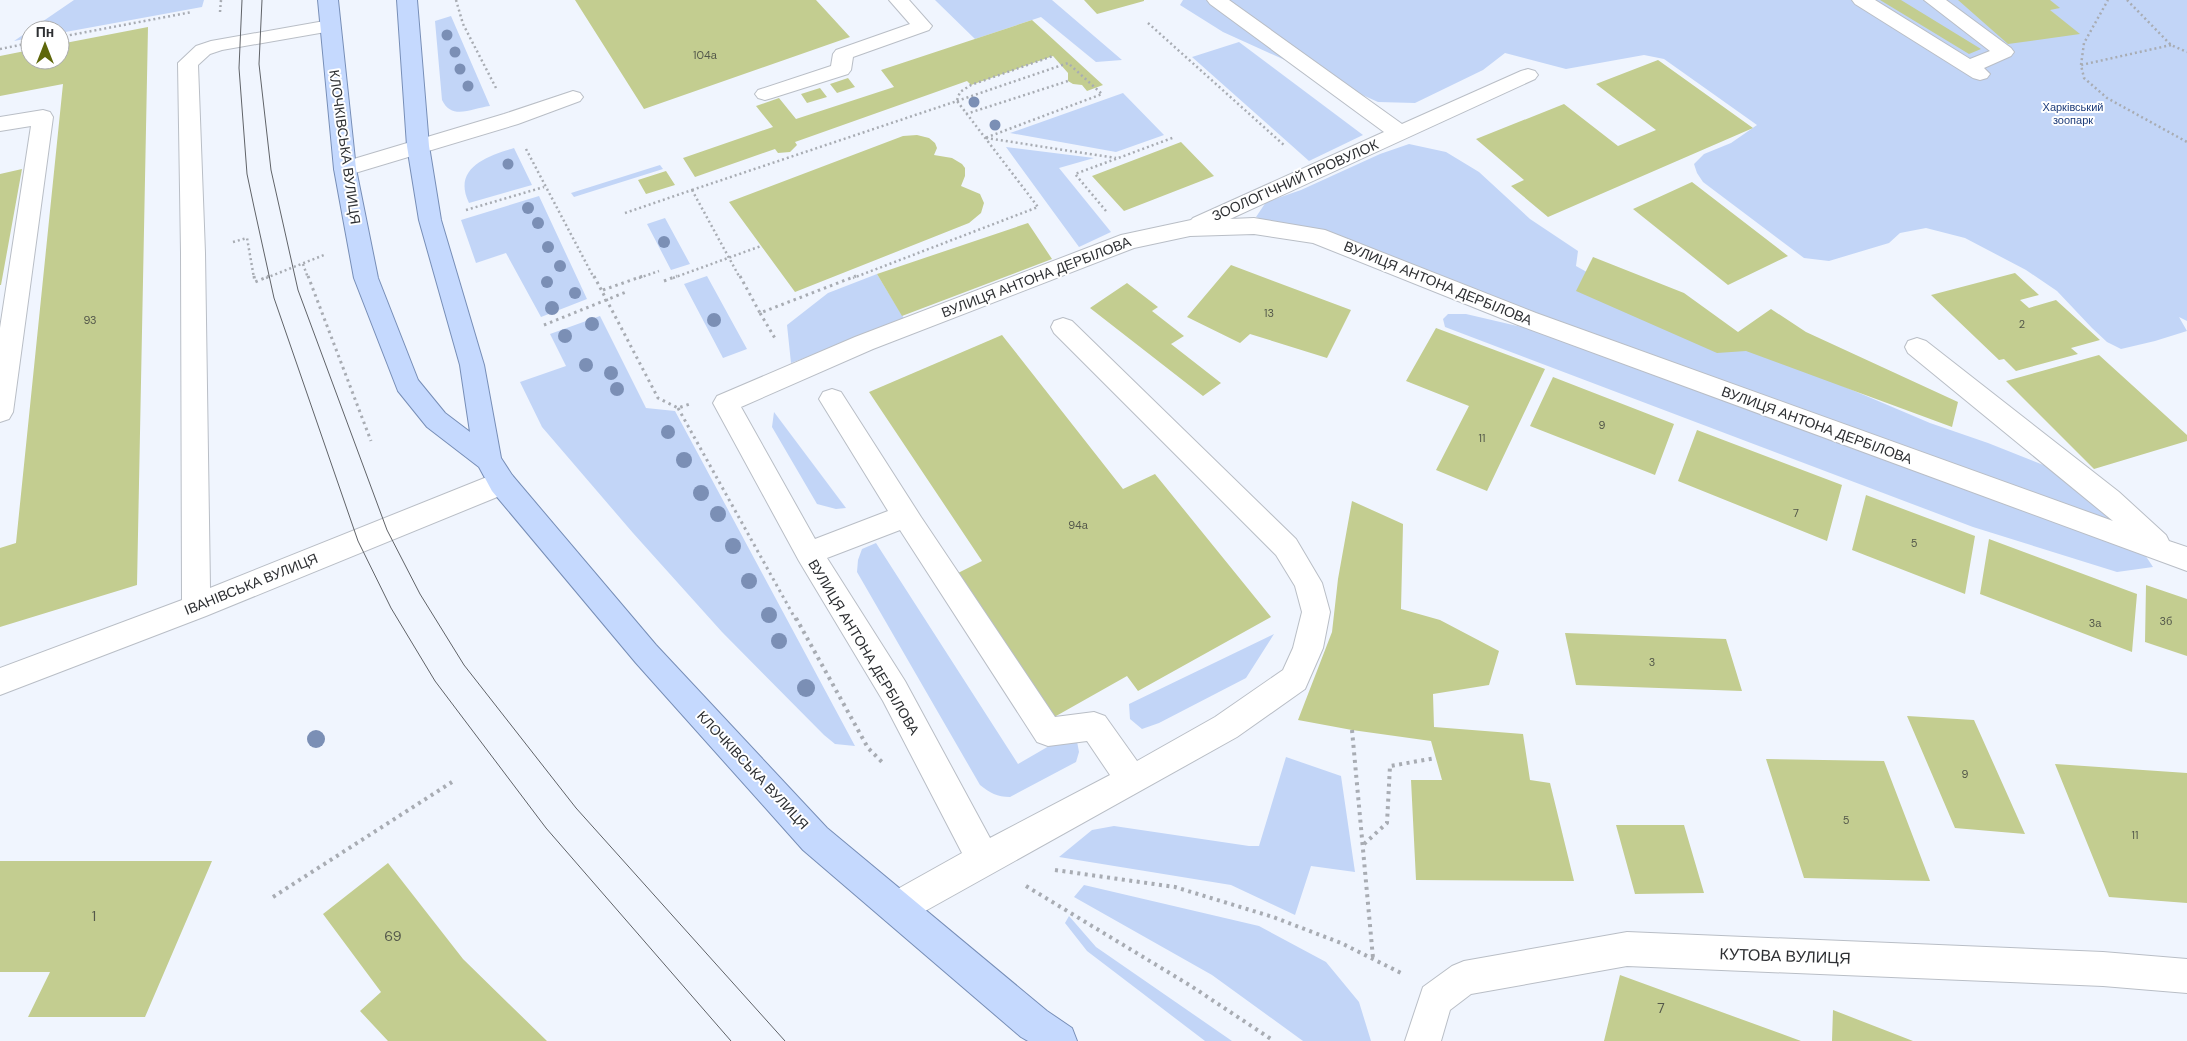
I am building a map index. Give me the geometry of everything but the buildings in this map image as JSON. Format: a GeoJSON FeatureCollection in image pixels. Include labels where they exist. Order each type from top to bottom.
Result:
{"type":"FeatureCollection","features":[{"type":"Feature","properties":{"kind":"main road","name":"КЛОЧКІВСЬКА ВУЛИЦЯ"},"geometry":{"type":"LineString","coordinates":[[328,0],[345,169],[366,278],[407,384],[436,420],[495,472],[646,654],[816,839],[1034,1024],[1059,1041]]}},
{"type":"Feature","properties":{"kind":"main road"},"geometry":{"type":"LineString","coordinates":[[407,0],[418,146],[430,220],[472,365],[495,472]]}},
{"type":"Feature","properties":{"kind":"street"},"geometry":{"type":"LineString","coordinates":[[765,94],[841,70],[843,54],[922,26],[899,0]]}},
{"type":"Feature","properties":{"kind":"street","name":"ЗООЛОГІЧНИЙ ПРОВУЛОК"},"geometry":{"type":"LineString","coordinates":[[1217,0],[1400,133]]}},
{"type":"Feature","properties":{"kind":"street"},"geometry":{"type":"LineString","coordinates":[[1862,0],[1974,71],[2004,52],[1934,0]]}},
{"type":"Feature","properties":{"kind":"street"},"geometry":{"type":"LineString","coordinates":[[196,607],[194,253],[188,63],[203,50],[218,45],[330,26]]}},
{"type":"Feature","properties":{"kind":"street","name":"ЗООЛОГІЧНИЙ ПРОВУЛОК"},"geometry":{"type":"LineString","coordinates":[[1190,228],[1528,75]]}},
{"type":"Feature","properties":{"kind":"street"},"geometry":{"type":"LineString","coordinates":[[345,169],[511,119],[573,97]]}},
{"type":"Feature","properties":{"kind":"street"},"geometry":{"type":"LineString","coordinates":[[0,124],[43,117],[0,412]]}},
{"type":"Feature","properties":{"kind":"street","name":"ВУЛИЦЯ АНТОНА ДЕРБІЛОВА"},"geometry":{"type":"LineString","coordinates":[[983,859],[894,690],[809,553],[726,403],[864,343],[1130,241],[1190,228],[1254,226],[1318,236],[1536,322],[2176,555]]}},
{"type":"Feature","properties":{"kind":"street"},"geometry":{"type":"LineString","coordinates":[[897,908],[1226,727],[1294,679],[1308,648],[1316,612],[1308,583],[1286,547],[1063,326]]}},
{"type":"Feature","properties":{"kind":"street"},"geometry":{"type":"LineString","coordinates":[[1917,346],[2176,555]]}},
{"type":"Feature","properties":{"kind":"street"},"geometry":{"type":"LineString","coordinates":[[832,399],[906,516],[1048,732],[1094,726],[1132,780]]}},
{"type":"Feature","properties":{"kind":"street","name":"ІВАНІВСЬКА ВУЛИЦЯ"},"geometry":{"type":"LineString","coordinates":[[0,682],[196,607],[495,472]]}},
{"type":"Feature","properties":{"kind":"street"},"geometry":{"type":"LineString","coordinates":[[809,553],[906,516]]}},
{"type":"Feature","properties":{"kind":"street","name":"КУТОВА ВУЛИЦЯ"},"geometry":{"type":"LineString","coordinates":[[1423,1041],[1434,999],[1464,978],[1627,949],[2093,969],[2187,976]]}},
{"type":"Feature","properties":{"kind":"path"},"geometry":{"type":"LineString","coordinates":[[456,0],[463,24],[496,88]]}},
{"type":"Feature","properties":{"kind":"path"},"geometry":{"type":"LineString","coordinates":[[2108,0],[2084,44],[2081,65],[2084,78],[2107,98],[2187,142]]}},
{"type":"Feature","properties":{"kind":"path"},"geometry":{"type":"LineString","coordinates":[[2127,0],[2171,45],[2187,52]]}},
{"type":"Feature","properties":{"kind":"path"},"geometry":{"type":"LineString","coordinates":[[70,35],[192,12]]}},
{"type":"Feature","properties":{"kind":"path"},"geometry":{"type":"LineString","coordinates":[[1148,23],[1313,172]]}},
{"type":"Feature","properties":{"kind":"path"},"geometry":{"type":"LineString","coordinates":[[0,49],[20,45]]}},
{"type":"Feature","properties":{"kind":"path"},"geometry":{"type":"LineString","coordinates":[[2081,65],[2171,45]]}},
{"type":"Feature","properties":{"kind":"path"},"geometry":{"type":"LineString","coordinates":[[957,101],[960,92],[971,85],[1053,56]]}},
{"type":"Feature","properties":{"kind":"path"},"geometry":{"type":"LineString","coordinates":[[625,213],[1068,63],[1102,94],[985,138]]}},
{"type":"Feature","properties":{"kind":"path"},"geometry":{"type":"LineString","coordinates":[[966,114],[1068,80]]}},
{"type":"Feature","properties":{"kind":"path"},"geometry":{"type":"LineString","coordinates":[[692,190],[760,313],[1038,207],[957,101]]}},
{"type":"Feature","properties":{"kind":"path"},"geometry":{"type":"LineString","coordinates":[[1108,214],[1075,174],[1174,137]]}},
{"type":"Feature","properties":{"kind":"path"},"geometry":{"type":"LineString","coordinates":[[985,138],[1118,158]]}},
{"type":"Feature","properties":{"kind":"path"},"geometry":{"type":"LineString","coordinates":[[524,146],[544,187],[602,290],[658,398],[678,408],[868,748]]}},
{"type":"Feature","properties":{"kind":"path"},"geometry":{"type":"LineString","coordinates":[[468,209],[544,187]]}},
{"type":"Feature","properties":{"kind":"path"},"geometry":{"type":"LineString","coordinates":[[247,238],[255,282],[324,255]]}},
{"type":"Feature","properties":{"kind":"path"},"geometry":{"type":"LineString","coordinates":[[664,281],[761,246]]}},
{"type":"Feature","properties":{"kind":"path"},"geometry":{"type":"LineString","coordinates":[[303,264],[371,441]]}},
{"type":"Feature","properties":{"kind":"path"},"geometry":{"type":"LineString","coordinates":[[602,290],[659,271]]}},
{"type":"Feature","properties":{"kind":"path"},"geometry":{"type":"LineString","coordinates":[[544,325],[626,292]]}},
{"type":"Feature","properties":{"kind":"path"},"geometry":{"type":"LineString","coordinates":[[678,408],[695,402]]}},
{"type":"Feature","properties":{"kind":"path"},"geometry":{"type":"LineString","coordinates":[[1352,730],[1356,757],[1373,958]]}},
{"type":"Feature","properties":{"kind":"path"},"geometry":{"type":"LineString","coordinates":[[1364,844],[1387,823],[1390,766],[1436,758]]}},
{"type":"Feature","properties":{"kind":"path"},"geometry":{"type":"LineString","coordinates":[[274,897],[452,782]]}},
{"type":"Feature","properties":{"kind":"path"},"geometry":{"type":"LineString","coordinates":[[983,859],[1191,986],[1274,1041]]}},
{"type":"Feature","properties":{"kind":"path"},"geometry":{"type":"LineString","coordinates":[[1051,870],[1175,887],[1273,917],[1341,942],[1442,994]]}},
{"type":"Feature","properties":{"kind":"green space"},"geometry":{"type":"Polygon","coordinates":[[[74,0],[204,0],[202,7],[70,31],[70,20],[45,20],[74,0]]]}},
{"type":"Feature","properties":{"kind":"green space"},"geometry":{"type":"Polygon","coordinates":[[[935,0],[1052,0],[1122,60],[1096,62],[1041,17],[975,39],[935,0]]]}},
{"type":"Feature","properties":{"kind":"green space","name":"Харківський зоопарк"},"geometry":{"type":"Polygon","coordinates":[[[1183,0],[2187,0],[2187,321],[2179,317],[2187,331],[2121,349],[2107,342],[2057,291],[2026,270],[1965,238],[1926,228],[1900,233],[1889,243],[1829,261],[1804,258],[1703,182],[1694,164],[1704,154],[1731,143],[1757,125],[1664,59],[1644,55],[1566,69],[1505,53],[1483,70],[1415,103],[1378,102],[1223,32],[1180,5],[1183,0]]]}},
{"type":"Feature","properties":{"kind":"green space"},"geometry":{"type":"Polygon","coordinates":[[[451,16],[490,106],[457,112],[446,106],[442,100],[435,21],[451,16]]]}},
{"type":"Feature","properties":{"kind":"green space"},"geometry":{"type":"Polygon","coordinates":[[[1239,42],[1363,135],[1309,161],[1192,57],[1239,42]]]}},
{"type":"Feature","properties":{"kind":"green space"},"geometry":{"type":"Polygon","coordinates":[[[1123,93],[1164,135],[1116,152],[1010,133],[1123,93]]]}},
{"type":"Feature","properties":{"kind":"green space"},"geometry":{"type":"Polygon","coordinates":[[[1409,144],[1446,152],[1479,172],[1530,219],[1578,251],[1576,266],[1626,294],[1930,423],[2046,466],[2124,523],[2153,567],[2117,572],[1973,527],[1445,327],[1443,319],[1448,314],[1466,314],[1534,330],[1256,217],[1266,202],[1301,190],[1380,154],[1409,144]]]}},
{"type":"Feature","properties":{"kind":"green space"},"geometry":{"type":"Polygon","coordinates":[[[1006,147],[1094,158],[1059,168],[1111,232],[1079,247],[1006,147]]]}},
{"type":"Feature","properties":{"kind":"green space"},"geometry":{"type":"Polygon","coordinates":[[[514,148],[532,185],[469,203],[465,191],[465,181],[469,172],[483,160],[514,148]]]}},
{"type":"Feature","properties":{"kind":"green space"},"geometry":{"type":"Polygon","coordinates":[[[660,165],[663,169],[574,197],[571,193],[660,165]]]}},
{"type":"Feature","properties":{"kind":"green space"},"geometry":{"type":"Polygon","coordinates":[[[539,196],[587,299],[541,317],[506,253],[476,263],[461,220],[539,196]]]}},
{"type":"Feature","properties":{"kind":"green space"},"geometry":{"type":"Polygon","coordinates":[[[665,218],[690,264],[671,270],[647,224],[665,218]]]}},
{"type":"Feature","properties":{"kind":"green space"},"geometry":{"type":"Polygon","coordinates":[[[877,274],[905,320],[791,363],[787,325],[828,293],[877,274]]]}},
{"type":"Feature","properties":{"kind":"green space"},"geometry":{"type":"Polygon","coordinates":[[[707,276],[747,349],[723,358],[684,284],[707,276]]]}},
{"type":"Feature","properties":{"kind":"green space"},"geometry":{"type":"Polygon","coordinates":[[[600,316],[646,408],[675,411],[855,746],[835,744],[824,735],[722,632],[633,533],[542,427],[520,382],[566,366],[550,334],[600,316]]]}},
{"type":"Feature","properties":{"kind":"green space"},"geometry":{"type":"Polygon","coordinates":[[[774,412],[846,508],[836,509],[817,504],[772,427],[774,412]]]}},
{"type":"Feature","properties":{"kind":"green space"},"geometry":{"type":"Polygon","coordinates":[[[876,543],[1018,764],[1056,742],[1076,736],[1079,752],[1076,762],[1010,797],[994,794],[980,785],[857,572],[858,560],[862,549],[876,543]]]}},
{"type":"Feature","properties":{"kind":"green space"},"geometry":{"type":"Polygon","coordinates":[[[1274,634],[1246,678],[1159,723],[1142,729],[1130,719],[1129,704],[1274,634]]]}},
{"type":"Feature","properties":{"kind":"green space"},"geometry":{"type":"Polygon","coordinates":[[[1286,757],[1341,776],[1355,872],[1311,866],[1295,915],[1231,885],[1059,857],[1092,830],[1114,826],[1259,846],[1286,757]]]}},
{"type":"Feature","properties":{"kind":"green space"},"geometry":{"type":"Polygon","coordinates":[[[1084,885],[1259,926],[1326,962],[1359,1002],[1371,1041],[1303,1041],[1212,975],[1074,897],[1084,885]]]}},
{"type":"Feature","properties":{"kind":"green space"},"geometry":{"type":"Polygon","coordinates":[[[1069,916],[1096,947],[1232,1041],[1205,1041],[1087,951],[1065,923],[1069,916]]]}},
{"type":"Feature","properties":{"kind":"tram line"},"geometry":{"type":"LineString","coordinates":[[242,0],[239,68],[247,174],[254,207],[274,298],[358,541],[391,608],[435,681],[546,828],[731,1041]]}},
{"type":"Feature","properties":{"kind":"tram line"},"geometry":{"type":"LineString","coordinates":[[262,0],[259,64],[271,170],[298,290],[387,530],[420,594],[464,665],[576,808],[785,1041]]}}]}
